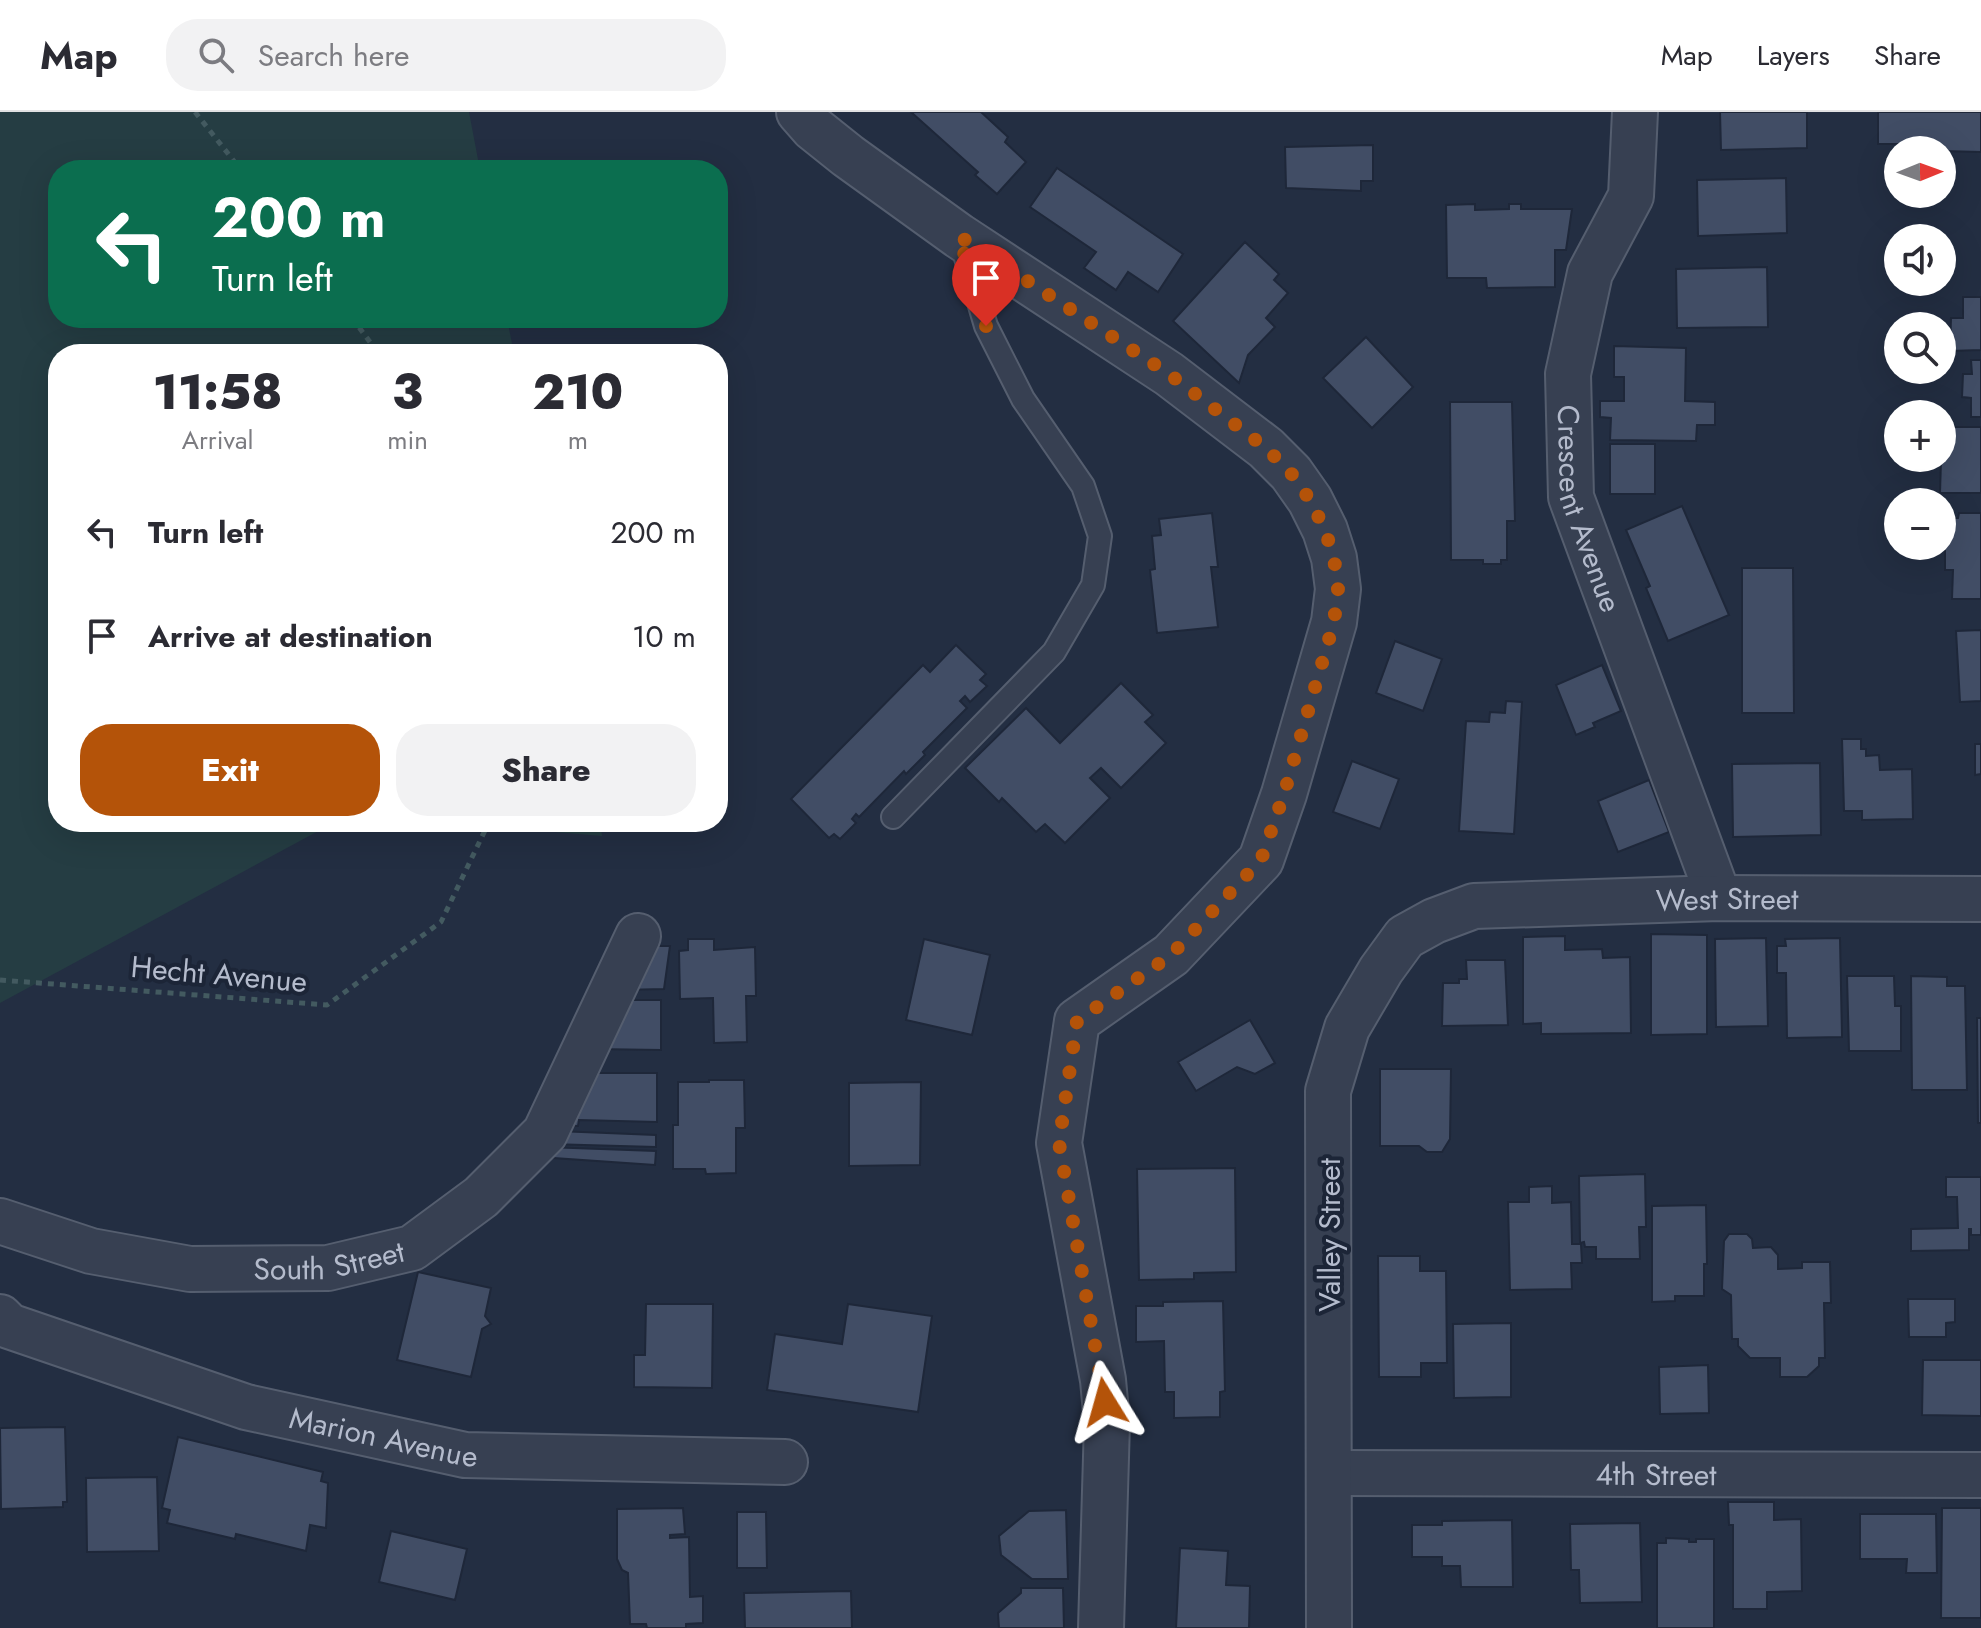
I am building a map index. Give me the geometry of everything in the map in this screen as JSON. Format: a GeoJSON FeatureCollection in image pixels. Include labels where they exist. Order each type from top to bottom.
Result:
{"type":"FeatureCollection","features":[{"type":"Feature","properties":{"kind":"street"},"geometry":{"type":"LineString","coordinates":[[799,112],[813,128],[848,156],[959,236],[1169,374],[1266,448],[1291,473],[1310,500],[1334,558],[1338,589],[1334,622],[1284,794],[1261,860],[1171,955],[1077,1021],[1059,1143],[1103,1380],[1107,1423],[1101,1628]]}},
{"type":"Feature","properties":{"kind":"street","name":"Crescent Avenue"},"geometry":{"type":"LineString","coordinates":[[1635,112],[1631,196],[1590,273],[1568,374],[1571,497],[1719,898]]}},
{"type":"Feature","properties":{"kind":"street","name":"West Street"},"geometry":{"type":"LineString","coordinates":[[1474,906],[1719,898],[1981,899]]}},
{"type":"Feature","properties":{"kind":"street","name":"Valley Street"},"geometry":{"type":"LineString","coordinates":[[1329,1628],[1328,1091],[1347,1028],[1405,937],[1434,921],[1474,906]]}},
{"type":"Feature","properties":{"kind":"street","name":"South Street"},"geometry":{"type":"LineString","coordinates":[[0,1221],[91,1251],[190,1269],[328,1268],[412,1248],[481,1197],[545,1133],[638,936]]}},
{"type":"Feature","properties":{"kind":"street","name":"Marion Avenue"},"geometry":{"type":"LineString","coordinates":[[0,1317],[9,1326],[246,1407],[465,1455],[785,1462]]}},
{"type":"Feature","properties":{"kind":"street","name":"4th Street"},"geometry":{"type":"LineString","coordinates":[[1330,1473],[1981,1475]]}},
{"type":"Feature","properties":{"kind":"lane"},"geometry":{"type":"LineString","coordinates":[[893,817],[1054,652],[1093,585],[1100,536],[1083,486],[1023,399],[986,326],[959,236]]}},
{"type":"Feature","properties":{"kind":"path"},"geometry":{"type":"LineString","coordinates":[[195,112],[233,160]]}},
{"type":"Feature","properties":{"kind":"path","name":"Hecht Avenue"},"geometry":{"type":"LineString","coordinates":[[0,980],[327,1005],[441,922],[484,832]]}},
{"type":"Feature","properties":{"kind":"green space"},"geometry":{"type":"Polygon","coordinates":[[[0,112],[469,112],[478,160],[48,160],[48,328],[509,328],[512,344],[48,344],[48,832],[316,832],[0,1003],[0,112]]]}},
{"type":"Feature","properties":{"kind":"green space"},"geometry":{"type":"Polygon","coordinates":[[[555,832],[601,832],[602,836],[555,832]]]}},
{"type":"Feature","properties":{"kind":"building"},"geometry":{"type":"Polygon","coordinates":[[[911,112],[981,112],[1008,137],[1005,142],[1026,162],[997,194],[975,175],[978,172],[911,112]]]}},
{"type":"Feature","properties":{"kind":"building"},"geometry":{"type":"Polygon","coordinates":[[[1720,112],[1807,112],[1807,148],[1721,150],[1720,112]]]}},
{"type":"Feature","properties":{"kind":"building"},"geometry":{"type":"Polygon","coordinates":[[[1878,112],[1981,112],[1981,152],[1956,151],[1956,136],[1884,136],[1884,144],[1878,144],[1878,112]]]}},
{"type":"Feature","properties":{"kind":"building"},"geometry":{"type":"Polygon","coordinates":[[[1373,145],[1373,181],[1361,181],[1361,191],[1286,188],[1285,147],[1373,145]]]}},
{"type":"Feature","properties":{"kind":"building"},"geometry":{"type":"Polygon","coordinates":[[[1057,168],[1183,254],[1158,292],[1128,272],[1116,290],[1084,268],[1096,252],[1030,207],[1057,168]]]}},
{"type":"Feature","properties":{"kind":"building"},"geometry":{"type":"Polygon","coordinates":[[[1786,178],[1787,233],[1698,236],[1697,180],[1786,178]]]}},
{"type":"Feature","properties":{"kind":"building"},"geometry":{"type":"Polygon","coordinates":[[[1475,204],[1475,210],[1509,209],[1509,204],[1521,204],[1521,209],[1572,209],[1566,250],[1555,250],[1555,287],[1487,288],[1486,278],[1447,278],[1446,205],[1475,204]]]}},
{"type":"Feature","properties":{"kind":"building"},"geometry":{"type":"Polygon","coordinates":[[[1245,242],[1279,274],[1274,280],[1288,293],[1266,318],[1275,327],[1248,355],[1239,383],[1173,321],[1245,242]]]}},
{"type":"Feature","properties":{"kind":"building"},"geometry":{"type":"Polygon","coordinates":[[[1767,267],[1768,327],[1677,328],[1676,269],[1767,267]]]}},
{"type":"Feature","properties":{"kind":"building"},"geometry":{"type":"Polygon","coordinates":[[[1963,297],[1981,297],[1981,350],[1956,351],[1956,318],[1963,318],[1963,297]]]}},
{"type":"Feature","properties":{"kind":"building"},"geometry":{"type":"Polygon","coordinates":[[[1366,337],[1413,387],[1372,428],[1323,378],[1366,337]]]}},
{"type":"Feature","properties":{"kind":"building"},"geometry":{"type":"Polygon","coordinates":[[[1614,346],[1686,348],[1685,401],[1715,402],[1715,425],[1697,425],[1696,441],[1610,440],[1611,418],[1600,417],[1600,401],[1624,401],[1624,377],[1614,377],[1614,346]]]}},
{"type":"Feature","properties":{"kind":"building"},"geometry":{"type":"Polygon","coordinates":[[[1971,360],[1981,360],[1981,417],[1971,417],[1971,398],[1962,397],[1963,374],[1972,374],[1971,360]]]}},
{"type":"Feature","properties":{"kind":"building"},"geometry":{"type":"Polygon","coordinates":[[[1450,402],[1512,402],[1515,521],[1507,521],[1507,560],[1501,560],[1501,564],[1483,564],[1483,560],[1451,560],[1450,402]]]}},
{"type":"Feature","properties":{"kind":"building"},"geometry":{"type":"Polygon","coordinates":[[[1956,427],[1981,427],[1981,493],[1956,493],[1956,488],[1940,488],[1941,472],[1956,472],[1956,427]]]}},
{"type":"Feature","properties":{"kind":"building"},"geometry":{"type":"Polygon","coordinates":[[[1610,444],[1655,444],[1655,494],[1610,494],[1610,444]]]}},
{"type":"Feature","properties":{"kind":"building"},"geometry":{"type":"Polygon","coordinates":[[[1682,506],[1729,615],[1668,641],[1646,588],[1650,586],[1626,530],[1682,506]]]}},
{"type":"Feature","properties":{"kind":"building"},"geometry":{"type":"Polygon","coordinates":[[[1212,513],[1218,567],[1211,567],[1218,627],[1157,633],[1150,570],[1155,569],[1152,536],[1161,535],[1159,519],[1212,513]]]}},
{"type":"Feature","properties":{"kind":"building"},"geometry":{"type":"Polygon","coordinates":[[[1959,513],[1981,513],[1981,599],[1952,599],[1953,570],[1945,570],[1945,560],[1956,560],[1959,513]]]}},
{"type":"Feature","properties":{"kind":"building"},"geometry":{"type":"Polygon","coordinates":[[[1742,568],[1793,568],[1794,713],[1742,713],[1742,568]]]}},
{"type":"Feature","properties":{"kind":"building"},"geometry":{"type":"Polygon","coordinates":[[[1981,630],[1981,701],[1960,702],[1956,631],[1981,630]]]}},
{"type":"Feature","properties":{"kind":"building"},"geometry":{"type":"Polygon","coordinates":[[[1395,641],[1442,659],[1423,711],[1376,693],[1395,641]]]}},
{"type":"Feature","properties":{"kind":"building"},"geometry":{"type":"Polygon","coordinates":[[[956,645],[986,674],[980,680],[987,686],[970,702],[965,696],[960,701],[967,708],[923,752],[925,755],[906,774],[904,771],[859,817],[856,814],[852,819],[856,823],[840,839],[834,834],[829,838],[791,799],[923,665],[930,672],[956,645]]]}},
{"type":"Feature","properties":{"kind":"building"},"geometry":{"type":"Polygon","coordinates":[[[1602,665],[1621,711],[1593,723],[1595,727],[1576,735],[1556,685],[1602,665]]]}},
{"type":"Feature","properties":{"kind":"building"},"geometry":{"type":"Polygon","coordinates":[[[1121,683],[1153,715],[1145,722],[1166,743],[1121,788],[1101,768],[1090,778],[1110,798],[1065,843],[1045,824],[1036,832],[1002,798],[999,802],[965,768],[1026,708],[1060,743],[1121,683]]]}},
{"type":"Feature","properties":{"kind":"building"},"geometry":{"type":"Polygon","coordinates":[[[1506,701],[1522,702],[1514,834],[1459,831],[1466,721],[1489,722],[1490,712],[1505,713],[1506,701]]]}},
{"type":"Feature","properties":{"kind":"building"},"geometry":{"type":"Polygon","coordinates":[[[1842,739],[1861,739],[1861,749],[1866,749],[1866,756],[1879,755],[1880,770],[1912,769],[1913,819],[1862,820],[1862,811],[1844,811],[1842,739]]]}},
{"type":"Feature","properties":{"kind":"building"},"geometry":{"type":"Polygon","coordinates":[[[1975,744],[1981,744],[1981,774],[1975,775],[1975,744]]]}},
{"type":"Feature","properties":{"kind":"building"},"geometry":{"type":"Polygon","coordinates":[[[1352,761],[1399,779],[1380,829],[1333,812],[1352,761]]]}},
{"type":"Feature","properties":{"kind":"building"},"geometry":{"type":"Polygon","coordinates":[[[1820,763],[1821,835],[1733,837],[1732,764],[1820,763]]]}},
{"type":"Feature","properties":{"kind":"building"},"geometry":{"type":"Polygon","coordinates":[[[1649,780],[1669,832],[1618,852],[1598,801],[1649,780]]]}},
{"type":"Feature","properties":{"kind":"building"},"geometry":{"type":"Polygon","coordinates":[[[1651,934],[1707,935],[1707,1034],[1651,1035],[1651,934]]]}},
{"type":"Feature","properties":{"kind":"building"},"geometry":{"type":"Polygon","coordinates":[[[1565,936],[1565,950],[1602,949],[1603,958],[1630,957],[1631,1033],[1541,1034],[1541,1023],[1523,1024],[1523,937],[1565,936]]]}},
{"type":"Feature","properties":{"kind":"building"},"geometry":{"type":"Polygon","coordinates":[[[1766,938],[1768,1026],[1716,1027],[1715,939],[1766,938]]]}},
{"type":"Feature","properties":{"kind":"building"},"geometry":{"type":"Polygon","coordinates":[[[1840,938],[1842,1037],[1787,1038],[1786,973],[1777,973],[1777,946],[1786,946],[1785,939],[1840,938]]]}},
{"type":"Feature","properties":{"kind":"building"},"geometry":{"type":"Polygon","coordinates":[[[688,939],[714,939],[714,950],[755,947],[756,996],[746,996],[747,1042],[714,1043],[713,998],[680,999],[679,951],[688,950],[688,939]]]}},
{"type":"Feature","properties":{"kind":"building"},"geometry":{"type":"Polygon","coordinates":[[[924,939],[990,955],[972,1035],[906,1020],[924,939]]]}},
{"type":"Feature","properties":{"kind":"building"},"geometry":{"type":"Polygon","coordinates":[[[639,946],[670,946],[664,989],[622,990],[639,946]]]}},
{"type":"Feature","properties":{"kind":"building"},"geometry":{"type":"Polygon","coordinates":[[[1466,960],[1505,960],[1508,1025],[1442,1026],[1443,983],[1459,983],[1459,979],[1467,979],[1466,960]]]}},
{"type":"Feature","properties":{"kind":"building"},"geometry":{"type":"Polygon","coordinates":[[[1847,976],[1894,976],[1895,1006],[1901,1006],[1901,1051],[1849,1051],[1847,976]]]}},
{"type":"Feature","properties":{"kind":"building"},"geometry":{"type":"Polygon","coordinates":[[[1911,976],[1947,977],[1947,986],[1965,986],[1967,1090],[1912,1090],[1911,976]]]}},
{"type":"Feature","properties":{"kind":"building"},"geometry":{"type":"Polygon","coordinates":[[[616,1000],[661,1000],[661,1050],[593,1049],[616,1000]]]}},
{"type":"Feature","properties":{"kind":"building"},"geometry":{"type":"Polygon","coordinates":[[[1977,1018],[1981,1018],[1981,1123],[1978,1123],[1977,1018]]]}},
{"type":"Feature","properties":{"kind":"building"},"geometry":{"type":"Polygon","coordinates":[[[1250,1020],[1275,1063],[1255,1074],[1237,1067],[1196,1091],[1178,1062],[1250,1020]]]}},
{"type":"Feature","properties":{"kind":"building"},"geometry":{"type":"Polygon","coordinates":[[[1380,1069],[1451,1069],[1450,1139],[1442,1152],[1427,1152],[1419,1146],[1380,1146],[1380,1069]]]}},
{"type":"Feature","properties":{"kind":"building"},"geometry":{"type":"Polygon","coordinates":[[[584,1073],[657,1073],[657,1122],[579,1120],[578,1126],[558,1125],[584,1073]]]}},
{"type":"Feature","properties":{"kind":"building"},"geometry":{"type":"Polygon","coordinates":[[[744,1080],[745,1128],[736,1128],[736,1173],[706,1174],[705,1169],[673,1169],[673,1125],[678,1125],[678,1082],[744,1080]]]}},
{"type":"Feature","properties":{"kind":"building"},"geometry":{"type":"Polygon","coordinates":[[[921,1082],[920,1165],[849,1166],[849,1083],[921,1082]]]}},
{"type":"Feature","properties":{"kind":"building"},"geometry":{"type":"Polygon","coordinates":[[[557,1131],[656,1135],[656,1147],[548,1144],[557,1131]]]}},
{"type":"Feature","properties":{"kind":"building"},"geometry":{"type":"Polygon","coordinates":[[[546,1147],[656,1151],[655,1165],[539,1157],[546,1147]]]}},
{"type":"Feature","properties":{"kind":"building"},"geometry":{"type":"Polygon","coordinates":[[[1235,1168],[1236,1272],[1194,1273],[1194,1279],[1139,1280],[1137,1169],[1235,1168]]]}},
{"type":"Feature","properties":{"kind":"building"},"geometry":{"type":"Polygon","coordinates":[[[1645,1174],[1646,1227],[1639,1227],[1640,1259],[1596,1259],[1596,1247],[1585,1247],[1584,1242],[1580,1243],[1579,1176],[1645,1174]]]}},
{"type":"Feature","properties":{"kind":"building"},"geometry":{"type":"Polygon","coordinates":[[[1946,1177],[1981,1177],[1981,1235],[1971,1235],[1969,1229],[1969,1250],[1911,1251],[1911,1229],[1958,1228],[1957,1197],[1946,1197],[1946,1177]]]}},
{"type":"Feature","properties":{"kind":"building"},"geometry":{"type":"Polygon","coordinates":[[[1552,1186],[1552,1203],[1571,1202],[1572,1244],[1581,1244],[1582,1263],[1571,1263],[1572,1289],[1510,1290],[1508,1202],[1529,1202],[1529,1187],[1552,1186]]]}},
{"type":"Feature","properties":{"kind":"building"},"geometry":{"type":"Polygon","coordinates":[[[1706,1205],[1704,1296],[1675,1296],[1675,1301],[1652,1302],[1652,1206],[1706,1205]]]}},
{"type":"Feature","properties":{"kind":"building"},"geometry":{"type":"Polygon","coordinates":[[[1729,1234],[1747,1234],[1752,1239],[1753,1248],[1771,1247],[1778,1255],[1778,1269],[1802,1268],[1802,1262],[1830,1262],[1831,1303],[1824,1303],[1825,1358],[1819,1358],[1819,1366],[1807,1377],[1780,1377],[1780,1358],[1750,1358],[1738,1346],[1738,1339],[1732,1339],[1731,1295],[1722,1289],[1724,1241],[1729,1234]]]}},
{"type":"Feature","properties":{"kind":"building"},"geometry":{"type":"Polygon","coordinates":[[[1378,1256],[1420,1256],[1420,1271],[1446,1271],[1447,1363],[1421,1363],[1421,1377],[1379,1377],[1378,1256]]]}},
{"type":"Feature","properties":{"kind":"building"},"geometry":{"type":"Polygon","coordinates":[[[418,1272],[491,1288],[485,1316],[491,1324],[482,1329],[471,1377],[397,1360],[418,1272]]]}},
{"type":"Feature","properties":{"kind":"building"},"geometry":{"type":"Polygon","coordinates":[[[1908,1299],[1955,1299],[1955,1322],[1946,1323],[1946,1337],[1909,1337],[1908,1299]]]}},
{"type":"Feature","properties":{"kind":"building"},"geometry":{"type":"Polygon","coordinates":[[[1223,1301],[1225,1391],[1220,1392],[1220,1417],[1174,1418],[1174,1392],[1165,1392],[1164,1341],[1136,1342],[1136,1306],[1163,1306],[1163,1302],[1223,1301]]]}},
{"type":"Feature","properties":{"kind":"building"},"geometry":{"type":"Polygon","coordinates":[[[646,1304],[713,1304],[712,1388],[634,1387],[634,1355],[645,1355],[646,1304]]]}},
{"type":"Feature","properties":{"kind":"building"},"geometry":{"type":"Polygon","coordinates":[[[848,1304],[932,1316],[918,1412],[767,1390],[775,1334],[842,1344],[848,1304]]]}},
{"type":"Feature","properties":{"kind":"building"},"geometry":{"type":"Polygon","coordinates":[[[1511,1323],[1511,1397],[1454,1398],[1453,1324],[1511,1323]]]}},
{"type":"Feature","properties":{"kind":"building"},"geometry":{"type":"Polygon","coordinates":[[[1923,1360],[1981,1360],[1981,1416],[1922,1415],[1923,1360]]]}},
{"type":"Feature","properties":{"kind":"building"},"geometry":{"type":"Polygon","coordinates":[[[1708,1365],[1709,1413],[1660,1414],[1659,1367],[1708,1365]]]}},
{"type":"Feature","properties":{"kind":"building"},"geometry":{"type":"Polygon","coordinates":[[[65,1427],[67,1502],[63,1502],[63,1507],[1,1509],[0,1428],[65,1427]]]}},
{"type":"Feature","properties":{"kind":"building"},"geometry":{"type":"Polygon","coordinates":[[[178,1437],[323,1472],[321,1481],[328,1483],[326,1528],[310,1525],[306,1551],[236,1534],[235,1539],[167,1523],[170,1510],[162,1508],[178,1437]]]}},
{"type":"Feature","properties":{"kind":"building"},"geometry":{"type":"Polygon","coordinates":[[[157,1477],[159,1551],[87,1552],[86,1478],[157,1477]]]}},
{"type":"Feature","properties":{"kind":"building"},"geometry":{"type":"Polygon","coordinates":[[[1728,1502],[1774,1502],[1774,1520],[1801,1519],[1802,1591],[1767,1592],[1767,1609],[1733,1609],[1733,1525],[1729,1525],[1728,1502]]]}},
{"type":"Feature","properties":{"kind":"building"},"geometry":{"type":"Polygon","coordinates":[[[683,1508],[685,1534],[670,1535],[670,1538],[689,1537],[690,1597],[703,1596],[703,1623],[686,1624],[686,1628],[647,1628],[646,1624],[630,1624],[628,1573],[622,1570],[617,1559],[617,1509],[683,1508]]]}},
{"type":"Feature","properties":{"kind":"building"},"geometry":{"type":"Polygon","coordinates":[[[1942,1508],[1981,1508],[1981,1618],[1941,1618],[1942,1508]]]}},
{"type":"Feature","properties":{"kind":"building"},"geometry":{"type":"Polygon","coordinates":[[[1066,1510],[1068,1579],[1032,1579],[1001,1555],[999,1536],[1029,1511],[1066,1510]]]}},
{"type":"Feature","properties":{"kind":"building"},"geometry":{"type":"Polygon","coordinates":[[[737,1512],[766,1512],[767,1568],[737,1568],[737,1512]]]}},
{"type":"Feature","properties":{"kind":"building"},"geometry":{"type":"Polygon","coordinates":[[[1860,1514],[1936,1514],[1937,1573],[1906,1573],[1907,1559],[1860,1559],[1860,1514]]]}},
{"type":"Feature","properties":{"kind":"building"},"geometry":{"type":"Polygon","coordinates":[[[1512,1520],[1513,1587],[1461,1587],[1460,1566],[1442,1566],[1442,1557],[1412,1557],[1412,1525],[1442,1525],[1442,1521],[1512,1520]]]}},
{"type":"Feature","properties":{"kind":"building"},"geometry":{"type":"Polygon","coordinates":[[[1640,1523],[1642,1602],[1580,1603],[1579,1570],[1571,1570],[1570,1524],[1640,1523]]]}},
{"type":"Feature","properties":{"kind":"building"},"geometry":{"type":"Polygon","coordinates":[[[391,1531],[467,1549],[455,1600],[379,1582],[391,1531]]]}},
{"type":"Feature","properties":{"kind":"building"},"geometry":{"type":"Polygon","coordinates":[[[1666,1538],[1689,1539],[1689,1542],[1714,1539],[1714,1628],[1657,1628],[1657,1543],[1666,1543],[1666,1538]]]}},
{"type":"Feature","properties":{"kind":"building"},"geometry":{"type":"Polygon","coordinates":[[[1180,1548],[1228,1551],[1226,1585],[1250,1586],[1249,1628],[1176,1628],[1180,1548]]]}},
{"type":"Feature","properties":{"kind":"building"},"geometry":{"type":"Polygon","coordinates":[[[1021,1588],[1063,1588],[1064,1628],[999,1628],[998,1613],[1021,1593],[1021,1588]]]}},
{"type":"Feature","properties":{"kind":"building"},"geometry":{"type":"Polygon","coordinates":[[[851,1591],[852,1628],[745,1628],[744,1593],[851,1591]]]}},
{"type":"Feature","properties":{"kind":"route"},"geometry":{"type":"LineString","coordinates":[[986,326],[959,236],[1169,374],[1266,448],[1291,473],[1310,500],[1334,558],[1338,589],[1334,622],[1284,794],[1261,860],[1171,955],[1077,1021],[1059,1143],[1105,1402]]}}]}
